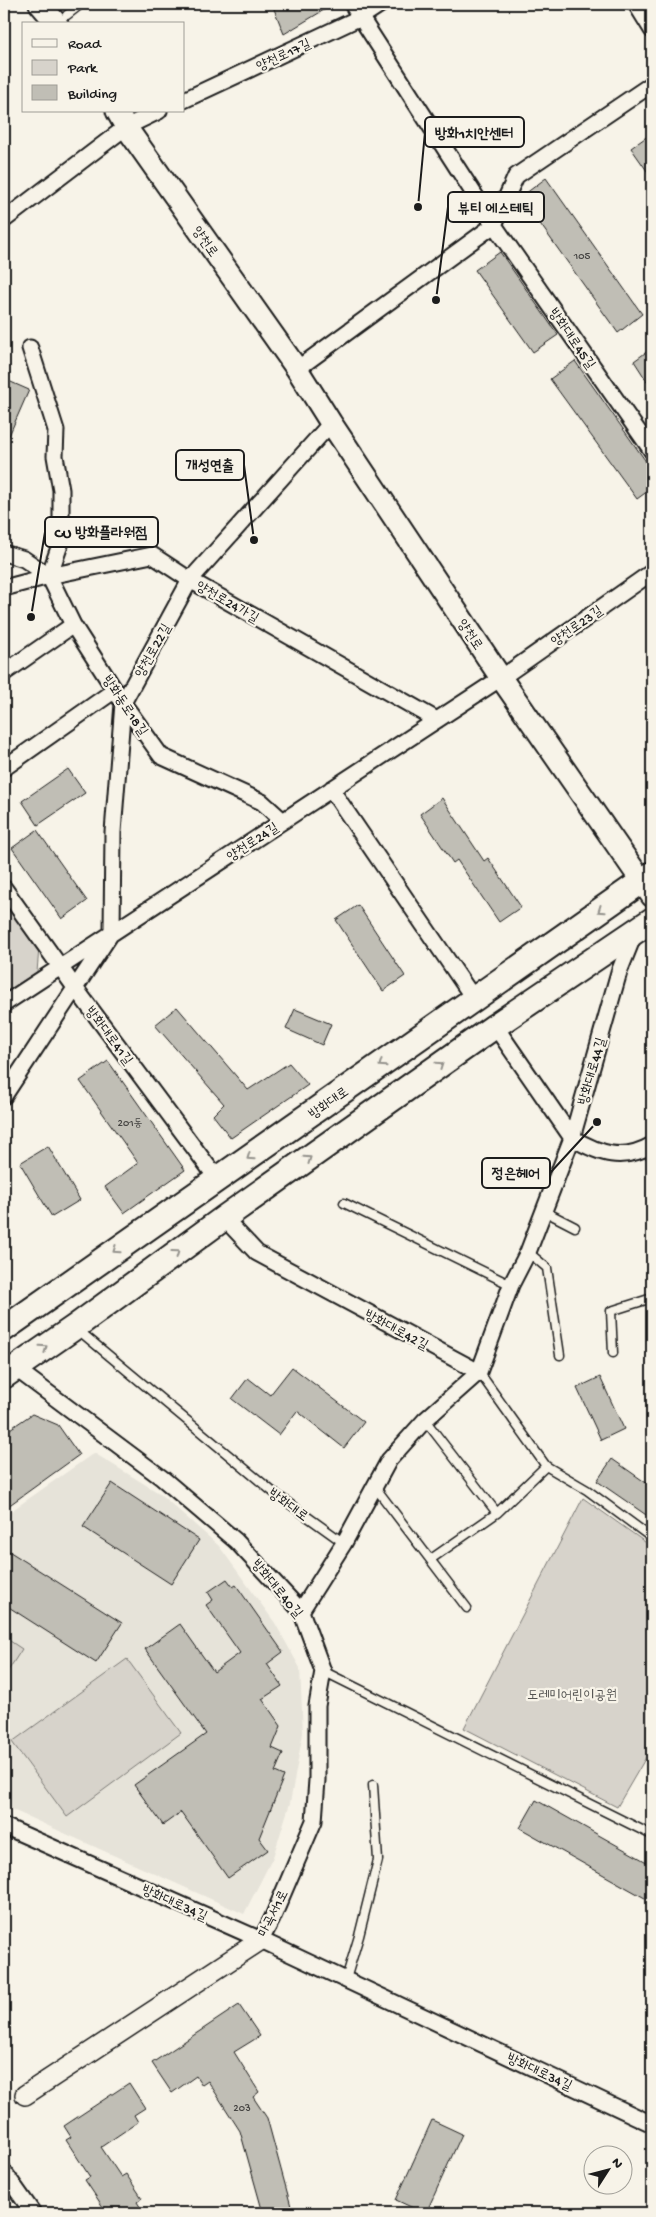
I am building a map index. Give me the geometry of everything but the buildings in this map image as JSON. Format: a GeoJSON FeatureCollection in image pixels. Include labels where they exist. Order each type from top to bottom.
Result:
{"type":"FeatureCollection","features":[{"type":"Feature","properties":{"kind":"main road"},"geometry":{"type":"LineString","coordinates":[[40,4],[67,14]]}},
{"type":"Feature","properties":{"kind":"main road","name":"양천로"},"geometry":{"type":"LineString","coordinates":[[121,119],[297,369],[331,424],[500,678],[649,884]]}},
{"type":"Feature","properties":{"kind":"main road","name":"방화대로"},"geometry":{"type":"LineString","coordinates":[[4,1329],[474,998],[649,884]]}},
{"type":"Feature","properties":{"kind":"main road"},"geometry":{"type":"LineString","coordinates":[[9,1372],[75,1327],[224,1218],[495,1026],[644,925]]}},
{"type":"Feature","properties":{"kind":"street","name":"방화대로45길"},"geometry":{"type":"LineString","coordinates":[[352,4],[494,225],[652,451]]}},
{"type":"Feature","properties":{"kind":"street","name":"양천로17길"},"geometry":{"type":"LineString","coordinates":[[185,100],[361,18],[381,4]]}},
{"type":"Feature","properties":{"kind":"street"},"geometry":{"type":"LineString","coordinates":[[636,4],[652,30]]}},
{"type":"Feature","properties":{"kind":"street"},"geometry":{"type":"LineString","coordinates":[[297,369],[494,225],[516,176],[652,84]]}},
{"type":"Feature","properties":{"kind":"street"},"geometry":{"type":"LineString","coordinates":[[4,220],[121,119],[154,112]]}},
{"type":"Feature","properties":{"kind":"street"},"geometry":{"type":"LineString","coordinates":[[30,348],[56,430],[55,456],[61,490],[61,542],[49,576]]}},
{"type":"Feature","properties":{"kind":"street","name":"양천로22길"},"geometry":{"type":"LineString","coordinates":[[112,932],[113,832],[118,697],[190,580],[331,424]]}},
{"type":"Feature","properties":{"kind":"street","name":"방화동로18길"},"geometry":{"type":"LineString","coordinates":[[4,553],[24,559],[49,576],[74,625],[118,697],[161,756],[262,802],[283,821]]}},
{"type":"Feature","properties":{"kind":"street","name":"양천로24가길"},"geometry":{"type":"LineString","coordinates":[[4,588],[49,576],[152,555],[190,580],[437,720]]}},
{"type":"Feature","properties":{"kind":"street","name":"양천로23길"},"geometry":{"type":"LineString","coordinates":[[500,678],[652,572]]}},
{"type":"Feature","properties":{"kind":"street"},"geometry":{"type":"LineString","coordinates":[[4,673],[74,625]]}},
{"type":"Feature","properties":{"kind":"street","name":"양천로24길"},"geometry":{"type":"LineString","coordinates":[[4,1004],[500,678]]}},
{"type":"Feature","properties":{"kind":"street"},"geometry":{"type":"LineString","coordinates":[[4,768],[118,697]]}},
{"type":"Feature","properties":{"kind":"street"},"geometry":{"type":"LineString","coordinates":[[332,789],[474,998]]}},
{"type":"Feature","properties":{"kind":"street","name":"방화대로41길"},"geometry":{"type":"LineString","coordinates":[[4,888],[76,989],[218,1180]]}},
{"type":"Feature","properties":{"kind":"street","name":"방화대로44길"},"geometry":{"type":"LineString","coordinates":[[301,1612],[344,1543],[389,1460],[425,1420],[479,1372],[511,1285],[528,1252],[572,1138],[619,972],[644,925]]}},
{"type":"Feature","properties":{"kind":"street"},"geometry":{"type":"LineString","coordinates":[[4,1096],[112,932]]}},
{"type":"Feature","properties":{"kind":"street"},"geometry":{"type":"LineString","coordinates":[[495,1026],[572,1138],[591,1149],[609,1155],[638,1153],[652,1145]]}},
{"type":"Feature","properties":{"kind":"street","name":"방화대로42길"},"geometry":{"type":"LineString","coordinates":[[224,1218],[257,1253],[479,1372]]}},
{"type":"Feature","properties":{"kind":"street","name":"방화대로40길"},"geometry":{"type":"LineString","coordinates":[[9,1372],[177,1490],[236,1540],[301,1612],[323,1671]]}},
{"type":"Feature","properties":{"kind":"street","name":"마곡서1로"},"geometry":{"type":"LineString","coordinates":[[24,2095],[261,1940],[272,1919],[314,1821],[317,1780],[317,1706],[323,1671]]}},
{"type":"Feature","properties":{"kind":"street","name":"방화대로34길"},"geometry":{"type":"LineString","coordinates":[[4,1826],[346,1979],[652,2124]]}},
{"type":"Feature","properties":{"kind":"street"},"geometry":{"type":"LineString","coordinates":[[4,2172],[33,2213]]}},
{"type":"Feature","properties":{"kind":"lane"},"geometry":{"type":"LineString","coordinates":[[344,1203],[511,1285]]}},
{"type":"Feature","properties":{"kind":"lane"},"geometry":{"type":"LineString","coordinates":[[544,1211],[574,1227]]}},
{"type":"Feature","properties":{"kind":"lane"},"geometry":{"type":"LineString","coordinates":[[528,1252],[547,1268],[560,1355]]}},
{"type":"Feature","properties":{"kind":"lane"},"geometry":{"type":"LineString","coordinates":[[613,1353],[611,1311],[652,1298]]}},
{"type":"Feature","properties":{"kind":"lane","name":"방화대로"},"geometry":{"type":"LineString","coordinates":[[75,1327],[273,1492],[344,1543]]}},
{"type":"Feature","properties":{"kind":"lane","name":"방화대로42길"},"geometry":{"type":"LineString","coordinates":[[479,1372],[546,1466],[587,1490],[652,1538]]}},
{"type":"Feature","properties":{"kind":"lane"},"geometry":{"type":"LineString","coordinates":[[425,1420],[497,1513]]}},
{"type":"Feature","properties":{"kind":"lane"},"geometry":{"type":"LineString","coordinates":[[432,1559],[497,1513],[546,1466]]}},
{"type":"Feature","properties":{"kind":"lane"},"geometry":{"type":"LineString","coordinates":[[375,1487],[432,1559],[467,1608]]}},
{"type":"Feature","properties":{"kind":"lane"},"geometry":{"type":"LineString","coordinates":[[323,1671],[652,1835]]}},
{"type":"Feature","properties":{"kind":"lane"},"geometry":{"type":"LineString","coordinates":[[346,1979],[378,1860],[372,1785]]}},
{"type":"Feature","properties":{"kind":"shaded area"},"geometry":{"type":"Polygon","coordinates":[[[94,1453],[159,1493],[219,1546],[275,1623],[300,1668],[303,1733],[290,1803],[273,1857],[244,1914],[4,1806],[4,1516],[94,1453]]]}},
{"type":"Feature","properties":{"kind":"green space"},"geometry":{"type":"Polygon","coordinates":[[[4,899],[39,948],[37,972],[4,993],[4,899]]]}},
{"type":"Feature","properties":{"kind":"green space","name":"도레미어린이공원"},"geometry":{"type":"Polygon","coordinates":[[[583,1498],[652,1547],[652,1747],[617,1807],[464,1728],[583,1498]]]}},
{"type":"Feature","properties":{"kind":"green space"},"geometry":{"type":"Polygon","coordinates":[[[4,1637],[22,1649],[4,1677],[4,1637]]]}},
{"type":"Feature","properties":{"kind":"green space"},"geometry":{"type":"Polygon","coordinates":[[[127,1659],[181,1733],[67,1817],[12,1742],[127,1659]]]}},
{"type":"Feature","properties":{"kind":"place","name":"방화1치안센터"},"geometry":{"type":"Point","coordinates":[418,207]}},
{"type":"Feature","properties":{"kind":"place","name":"뷰티 에스테틱"},"geometry":{"type":"Point","coordinates":[436,300]}},
{"type":"Feature","properties":{"kind":"place","name":"개성연출"},"geometry":{"type":"Point","coordinates":[254,540]}},
{"type":"Feature","properties":{"kind":"place","name":"CU 방화플라워점"},"geometry":{"type":"Point","coordinates":[31,617]}},
{"type":"Feature","properties":{"kind":"place","name":"정은헤어"},"geometry":{"type":"Point","coordinates":[597,1122]}}]}
